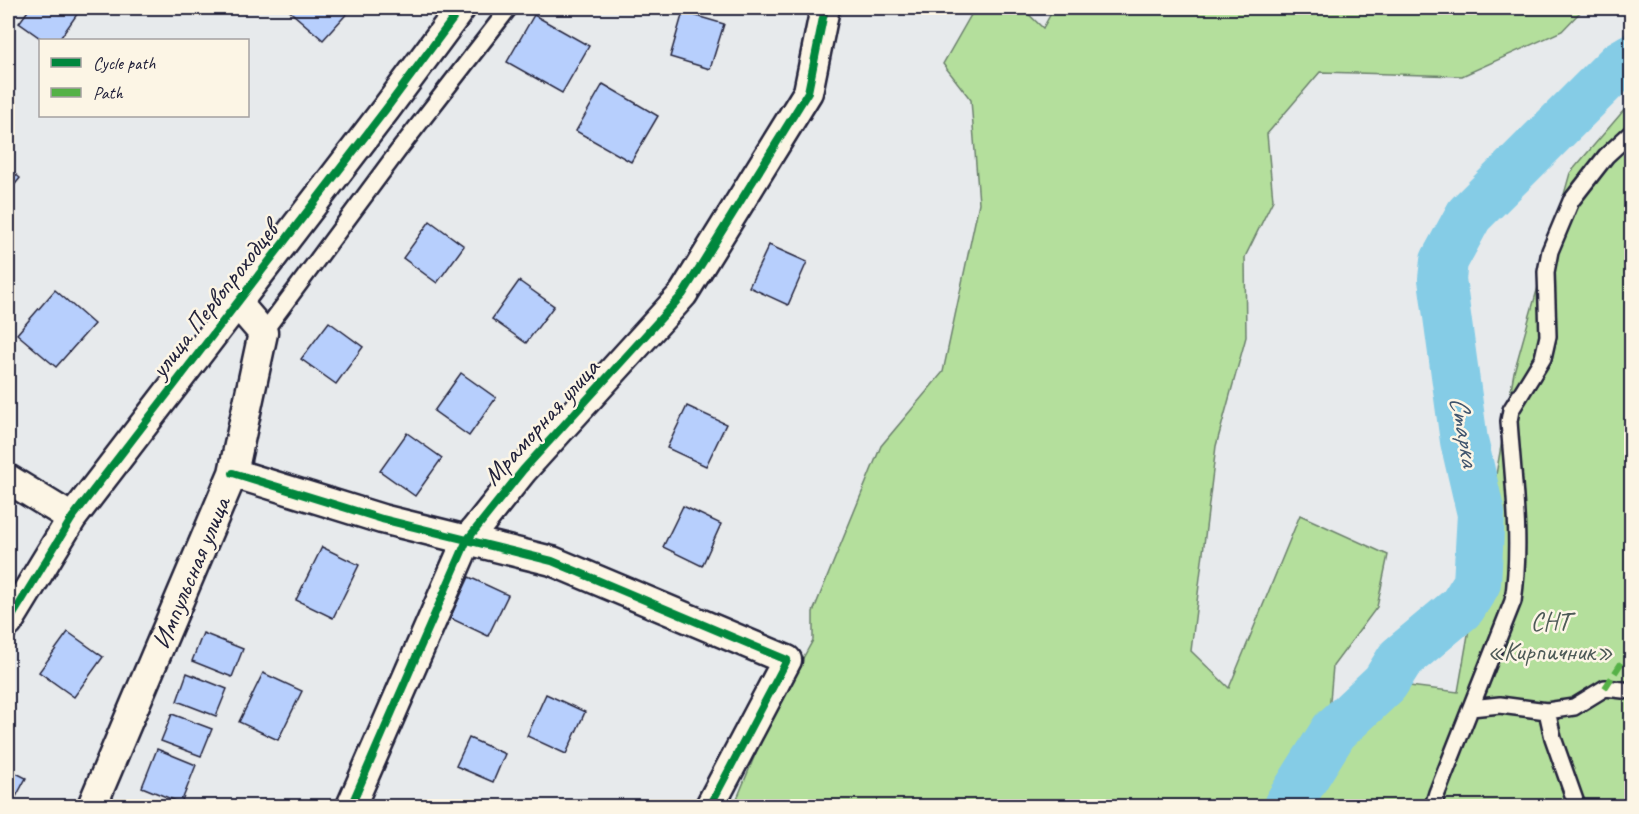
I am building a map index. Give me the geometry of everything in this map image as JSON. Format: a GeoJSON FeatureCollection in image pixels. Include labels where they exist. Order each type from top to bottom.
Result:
{"type":"FeatureCollection","features":[{"type":"Feature","properties":{"kind":"street","name":"улица Первопроходцев"},"geometry":{"type":"LineString","coordinates":[[8,623],[72,518],[238,304],[460,8]]}},
{"type":"Feature","properties":{"kind":"street","name":"Мраморная улица"},"geometry":{"type":"LineString","coordinates":[[351,807],[467,540],[523,470],[684,294],[808,92],[825,8]]}},
{"type":"Feature","properties":{"kind":"street"},"geometry":{"type":"LineString","coordinates":[[238,304],[263,333]]}},
{"type":"Feature","properties":{"kind":"street","name":"Импульсная улица"},"geometry":{"type":"LineString","coordinates":[[92,807],[233,473],[263,333]]}},
{"type":"Feature","properties":{"kind":"street"},"geometry":{"type":"LineString","coordinates":[[233,473],[382,519],[552,561],[787,660],[710,807]]}},
{"type":"Feature","properties":{"kind":"street"},"geometry":{"type":"LineString","coordinates":[[8,479],[72,518]]}},
{"type":"Feature","properties":{"kind":"lane"},"geometry":{"type":"LineString","coordinates":[[263,333],[398,151],[509,8]]}},
{"type":"Feature","properties":{"kind":"lane"},"geometry":{"type":"LineString","coordinates":[[1433,807],[1513,601],[1517,579],[1517,555],[1509,421],[1511,410],[1543,358],[1548,336],[1546,272],[1550,251],[1571,201],[1606,156],[1632,132]]}},
{"type":"Feature","properties":{"kind":"lane"},"geometry":{"type":"LineString","coordinates":[[1471,708],[1500,705],[1546,711],[1574,706],[1605,688],[1632,691]]}},
{"type":"Feature","properties":{"kind":"lane"},"geometry":{"type":"LineString","coordinates":[[1546,711],[1577,807]]}},
{"type":"Feature","properties":{"kind":"green space"},"geometry":{"type":"Polygon","coordinates":[[[975,8],[1022,8],[1043,28],[1054,8],[1584,8],[1562,31],[1462,76],[1320,72],[1267,134],[1273,200],[1245,257],[1246,337],[1216,446],[1191,651],[1229,688],[1300,515],[1388,555],[1377,607],[1333,666],[1329,712],[1270,806],[734,806],[771,716],[813,640],[813,612],[881,446],[943,372],[979,203],[971,100],[943,64],[975,8]]]}},
{"type":"Feature","properties":{"kind":"green space","name":"СНТ «Кирпичник»"},"geometry":{"type":"Polygon","coordinates":[[[1631,102],[1631,806],[1287,806],[1334,731],[1385,683],[1458,692],[1514,372],[1570,173],[1631,102]]]}},
{"type":"Feature","properties":{"kind":"building"},"geometry":{"type":"Polygon","coordinates":[[[30,8],[77,8],[80,10],[60,39],[42,39],[19,23],[30,8]]]}},
{"type":"Feature","properties":{"kind":"building"},"geometry":{"type":"Polygon","coordinates":[[[286,8],[352,8],[323,40],[286,8]]]}},
{"type":"Feature","properties":{"kind":"building"},"geometry":{"type":"Polygon","coordinates":[[[683,12],[724,24],[710,69],[670,57],[683,12]]]}},
{"type":"Feature","properties":{"kind":"building"},"geometry":{"type":"Polygon","coordinates":[[[534,15],[589,46],[562,93],[507,62],[534,15]]]}},
{"type":"Feature","properties":{"kind":"building"},"geometry":{"type":"Polygon","coordinates":[[[603,84],[658,116],[631,162],[576,131],[603,84]]]}},
{"type":"Feature","properties":{"kind":"building"},"geometry":{"type":"Polygon","coordinates":[[[8,168],[20,178],[8,193],[8,168]]]}},
{"type":"Feature","properties":{"kind":"building"},"geometry":{"type":"Polygon","coordinates":[[[430,221],[464,246],[437,283],[403,258],[430,221]]]}},
{"type":"Feature","properties":{"kind":"building"},"geometry":{"type":"Polygon","coordinates":[[[769,245],[807,262],[788,305],[749,287],[769,245]]]}},
{"type":"Feature","properties":{"kind":"building"},"geometry":{"type":"Polygon","coordinates":[[[519,281],[554,306],[526,343],[492,319],[519,281]]]}},
{"type":"Feature","properties":{"kind":"building"},"geometry":{"type":"Polygon","coordinates":[[[55,290],[94,324],[56,367],[17,334],[55,290]]]}},
{"type":"Feature","properties":{"kind":"building"},"geometry":{"type":"Polygon","coordinates":[[[329,322],[363,347],[336,384],[301,359],[329,322]]]}},
{"type":"Feature","properties":{"kind":"building"},"geometry":{"type":"Polygon","coordinates":[[[461,373],[496,398],[469,436],[434,411],[461,373]]]}},
{"type":"Feature","properties":{"kind":"building"},"geometry":{"type":"Polygon","coordinates":[[[687,406],[726,424],[706,466],[667,448],[687,406]]]}},
{"type":"Feature","properties":{"kind":"building"},"geometry":{"type":"Polygon","coordinates":[[[407,433],[442,458],[415,496],[380,471],[407,433]]]}},
{"type":"Feature","properties":{"kind":"building"},"geometry":{"type":"Polygon","coordinates":[[[683,506],[721,524],[702,566],[663,547],[683,506]]]}},
{"type":"Feature","properties":{"kind":"building"},"geometry":{"type":"Polygon","coordinates":[[[322,547],[359,565],[333,618],[296,600],[322,547]]]}},
{"type":"Feature","properties":{"kind":"building"},"geometry":{"type":"Polygon","coordinates":[[[469,577],[508,595],[488,636],[450,618],[469,577]]]}},
{"type":"Feature","properties":{"kind":"building"},"geometry":{"type":"Polygon","coordinates":[[[68,632],[103,657],[74,697],[39,672],[68,632]]]}},
{"type":"Feature","properties":{"kind":"building"},"geometry":{"type":"Polygon","coordinates":[[[203,633],[243,649],[232,677],[192,661],[203,633]]]}},
{"type":"Feature","properties":{"kind":"building"},"geometry":{"type":"Polygon","coordinates":[[[187,673],[227,689],[216,716],[177,701],[187,673]]]}},
{"type":"Feature","properties":{"kind":"building"},"geometry":{"type":"Polygon","coordinates":[[[263,673],[302,691],[278,740],[239,722],[263,673]]]}},
{"type":"Feature","properties":{"kind":"building"},"geometry":{"type":"Polygon","coordinates":[[[546,694],[585,712],[566,754],[527,736],[546,694]]]}},
{"type":"Feature","properties":{"kind":"building"},"geometry":{"type":"Polygon","coordinates":[[[172,714],[212,729],[201,756],[161,741],[172,714]]]}},
{"type":"Feature","properties":{"kind":"building"},"geometry":{"type":"Polygon","coordinates":[[[469,738],[505,754],[493,782],[456,766],[469,738]]]}},
{"type":"Feature","properties":{"kind":"building"},"geometry":{"type":"Polygon","coordinates":[[[157,749],[196,765],[181,803],[142,787],[157,749]]]}},
{"type":"Feature","properties":{"kind":"building"},"geometry":{"type":"Polygon","coordinates":[[[8,769],[26,778],[11,806],[8,806],[8,769]]]}},
{"type":"Feature","properties":{"kind":"waterway","name":"Старка"},"geometry":{"type":"LineString","coordinates":[[1287,806],[1334,731],[1385,683],[1400,659],[1462,607],[1477,583],[1481,514],[1464,441],[1442,279],[1444,261],[1469,215],[1620,64],[1632,57]]}},
{"type":"Feature","properties":{"kind":"marked path"},"geometry":{"type":"LineString","coordinates":[[1605,688],[1622,662],[1632,653]]}},
{"type":"Feature","properties":{"kind":"cycle path"},"geometry":{"type":"LineString","coordinates":[[8,623],[72,518],[461,8]]}},
{"type":"Feature","properties":{"kind":"cycle path"},"geometry":{"type":"LineString","coordinates":[[351,806],[467,540],[523,470],[683,294],[808,92],[825,8]]}},
{"type":"Feature","properties":{"kind":"cycle path"},"geometry":{"type":"LineString","coordinates":[[233,473],[382,519],[552,561],[787,660],[710,806]]}}]}
